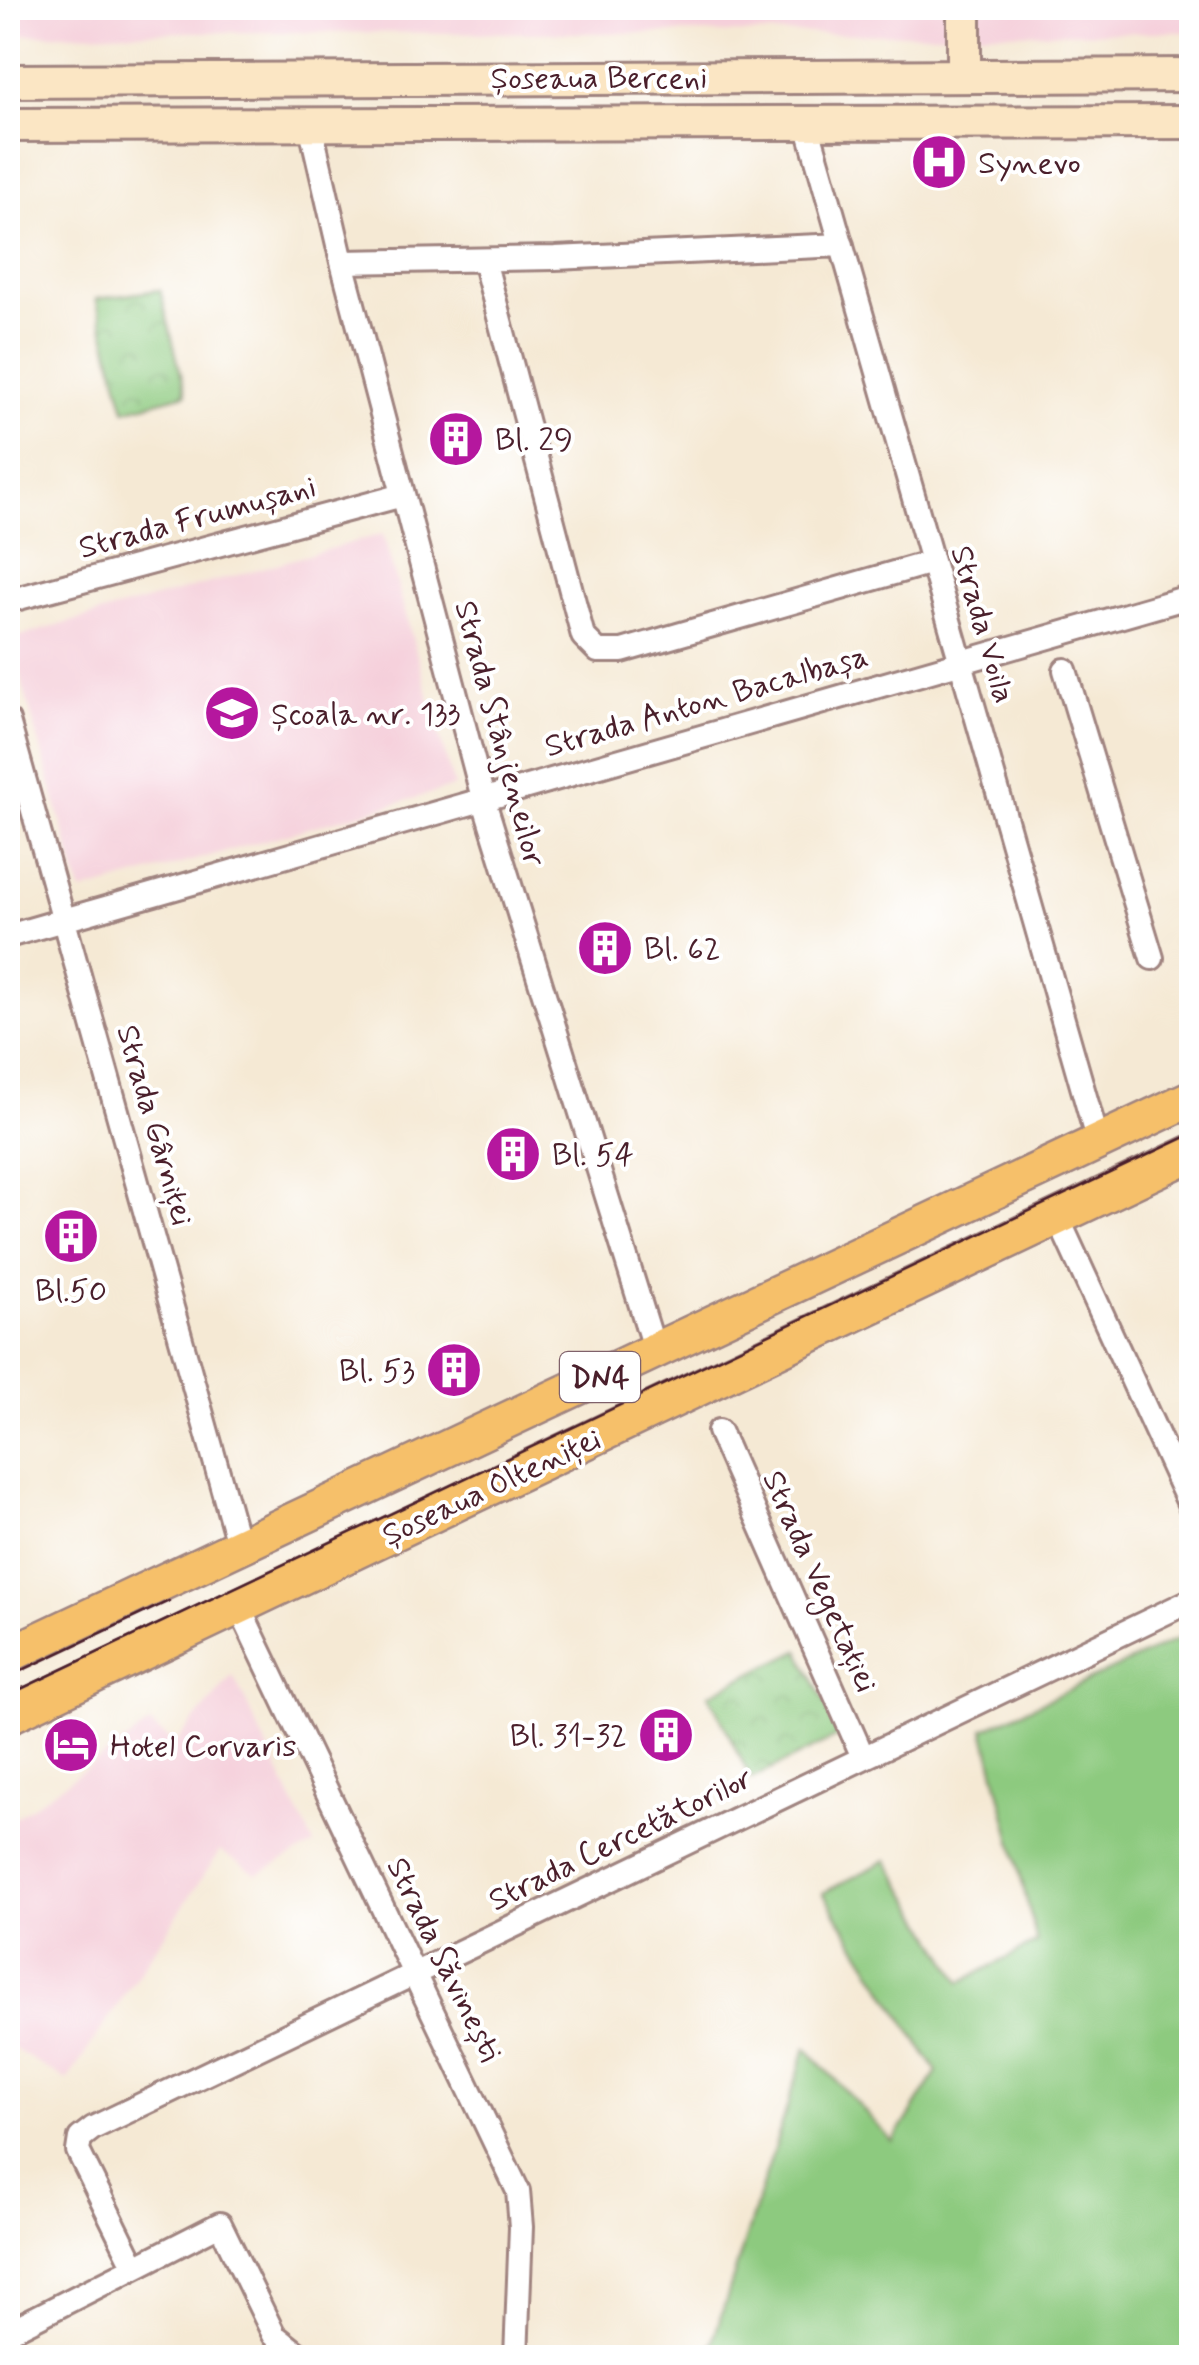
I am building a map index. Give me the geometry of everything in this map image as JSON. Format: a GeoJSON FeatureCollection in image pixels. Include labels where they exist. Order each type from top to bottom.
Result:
{"type":"FeatureCollection","features":[{"type":"Feature","properties":{"kind":"main road"},"geometry":{"type":"LineString","coordinates":[[964,8],[964,75]]}},
{"type":"Feature","properties":{"kind":"main road","name":"Șoseaua Berceni"},"geometry":{"type":"LineString","coordinates":[[8,81],[1192,75]]}},
{"type":"Feature","properties":{"kind":"main road"},"geometry":{"type":"LineString","coordinates":[[192,79],[192,124]]}},
{"type":"Feature","properties":{"kind":"main road","name":"Șoseaua Berceni"},"geometry":{"type":"LineString","coordinates":[[8,125],[1192,122]]}},
{"type":"Feature","properties":{"kind":"main road","name":"Șoseaua Olteniței"},"geometry":{"type":"LineString","coordinates":[[8,1655],[1192,1098]]}},
{"type":"Feature","properties":{"kind":"main road","name":"Șoseaua Olteniței"},"geometry":{"type":"LineString","coordinates":[[8,1716],[1192,1154]]}},
{"type":"Feature","properties":{"kind":"street","name":"Strada Stânjeneilor"},"geometry":{"type":"LineString","coordinates":[[310,124],[342,262],[483,798],[655,1351]]}},
{"type":"Feature","properties":{"kind":"street","name":"Strada Voila"},"geometry":{"type":"LineString","coordinates":[[807,124],[1098,1142]]}},
{"type":"Feature","properties":{"kind":"street"},"geometry":{"type":"LineString","coordinates":[[342,262],[842,245]]}},
{"type":"Feature","properties":{"kind":"street"},"geometry":{"type":"LineString","coordinates":[[484,260],[583,636],[598,652],[622,651],[932,562]]}},
{"type":"Feature","properties":{"kind":"street","name":"Strada Frumușani"},"geometry":{"type":"LineString","coordinates":[[8,600],[403,495]]}},
{"type":"Feature","properties":{"kind":"street","name":"Strada Anton Bacalbașa"},"geometry":{"type":"LineString","coordinates":[[8,936],[1192,596]]}},
{"type":"Feature","properties":{"kind":"street","name":"Strada Voila"},"geometry":{"type":"LineString","coordinates":[[1066,670],[1152,958]]}},
{"type":"Feature","properties":{"kind":"street","name":"Strada Gârniței"},"geometry":{"type":"LineString","coordinates":[[8,721],[240,1547]]}},
{"type":"Feature","properties":{"kind":"street"},"geometry":{"type":"LineString","coordinates":[[1057,1216],[1192,1510]]}},
{"type":"Feature","properties":{"kind":"street","name":"Strada Vegetației"},"geometry":{"type":"LineString","coordinates":[[719,1431],[863,1757]]}},
{"type":"Feature","properties":{"kind":"street"},"geometry":{"type":"LineString","coordinates":[[1170,1462],[1192,1452]]}},
{"type":"Feature","properties":{"kind":"street","name":"Strada Cercetătorilor"},"geometry":{"type":"LineString","coordinates":[[134,2266],[78,2151],[80,2138],[92,2128],[1192,1600]]}},
{"type":"Feature","properties":{"kind":"street","name":"Strada Săvinești"},"geometry":{"type":"LineString","coordinates":[[238,1605],[518,2191],[522,2226],[516,2358]]}},
{"type":"Feature","properties":{"kind":"street"},"geometry":{"type":"LineString","coordinates":[[8,2332],[220,2224],[274,2336],[303,2358]]}},
{"type":"Feature","properties":{"kind":"shaded area"},"geometry":{"type":"Polygon","coordinates":[[[8,8],[953,8],[953,34],[8,35],[8,8]]]}},
{"type":"Feature","properties":{"kind":"shaded area"},"geometry":{"type":"Polygon","coordinates":[[[964,8],[1191,8],[1191,32],[964,33],[964,8]]]}},
{"type":"Feature","properties":{"kind":"shaded area","name":"Școala nr. 133"},"geometry":{"type":"Polygon","coordinates":[[[383,534],[454,787],[81,892],[10,639],[383,534]]]}},
{"type":"Feature","properties":{"kind":"shaded area"},"geometry":{"type":"Polygon","coordinates":[[[233,1675],[314,1845],[257,1874],[220,1851],[67,2081],[8,2045],[8,1823],[150,1724],[175,1744],[233,1675]]]}},
{"type":"Feature","properties":{"kind":"green space"},"geometry":{"type":"Polygon","coordinates":[[[160,290],[186,394],[125,410],[96,299],[160,290]]]}},
{"type":"Feature","properties":{"kind":"green space"},"geometry":{"type":"Polygon","coordinates":[[[1191,1633],[1191,2357],[708,2357],[806,2048],[893,2142],[937,2072],[823,1893],[887,1860],[961,1982],[1037,1942],[984,1729],[1191,1633]]]}},
{"type":"Feature","properties":{"kind":"green space"},"geometry":{"type":"Polygon","coordinates":[[[799,1650],[841,1735],[751,1779],[709,1694],[799,1650]]]}},
{"type":"Feature","properties":{"kind":"tram line"},"geometry":{"type":"LineString","coordinates":[[8,1695],[1192,1134]]}},
{"type":"Feature","properties":{"kind":"tram line"},"geometry":{"type":"LineString","coordinates":[[8,1677],[169,1601]]}},
{"type":"Feature","properties":{"kind":"place","name":"Synevo"},"geometry":{"type":"Point","coordinates":[939,162]}},
{"type":"Feature","properties":{"kind":"place","name":"Bl. 29"},"geometry":{"type":"Point","coordinates":[456,439]}},
{"type":"Feature","properties":{"kind":"place","name":"Școala nr. 133"},"geometry":{"type":"Point","coordinates":[232,713]}},
{"type":"Feature","properties":{"kind":"place","name":"Bl. 62"},"geometry":{"type":"Point","coordinates":[605,948]}},
{"type":"Feature","properties":{"kind":"place","name":"Bl. 54"},"geometry":{"type":"Point","coordinates":[513,1154]}},
{"type":"Feature","properties":{"kind":"place","name":"Bl.50"},"geometry":{"type":"Point","coordinates":[71,1236]}},
{"type":"Feature","properties":{"kind":"place","name":"Bl. 53"},"geometry":{"type":"Point","coordinates":[454,1370]}},
{"type":"Feature","properties":{"kind":"place","name":"Bl. 31-32"},"geometry":{"type":"Point","coordinates":[666,1735]}},
{"type":"Feature","properties":{"kind":"place","name":"Hotel Corvaris"},"geometry":{"type":"Point","coordinates":[71,1745]}}]}
